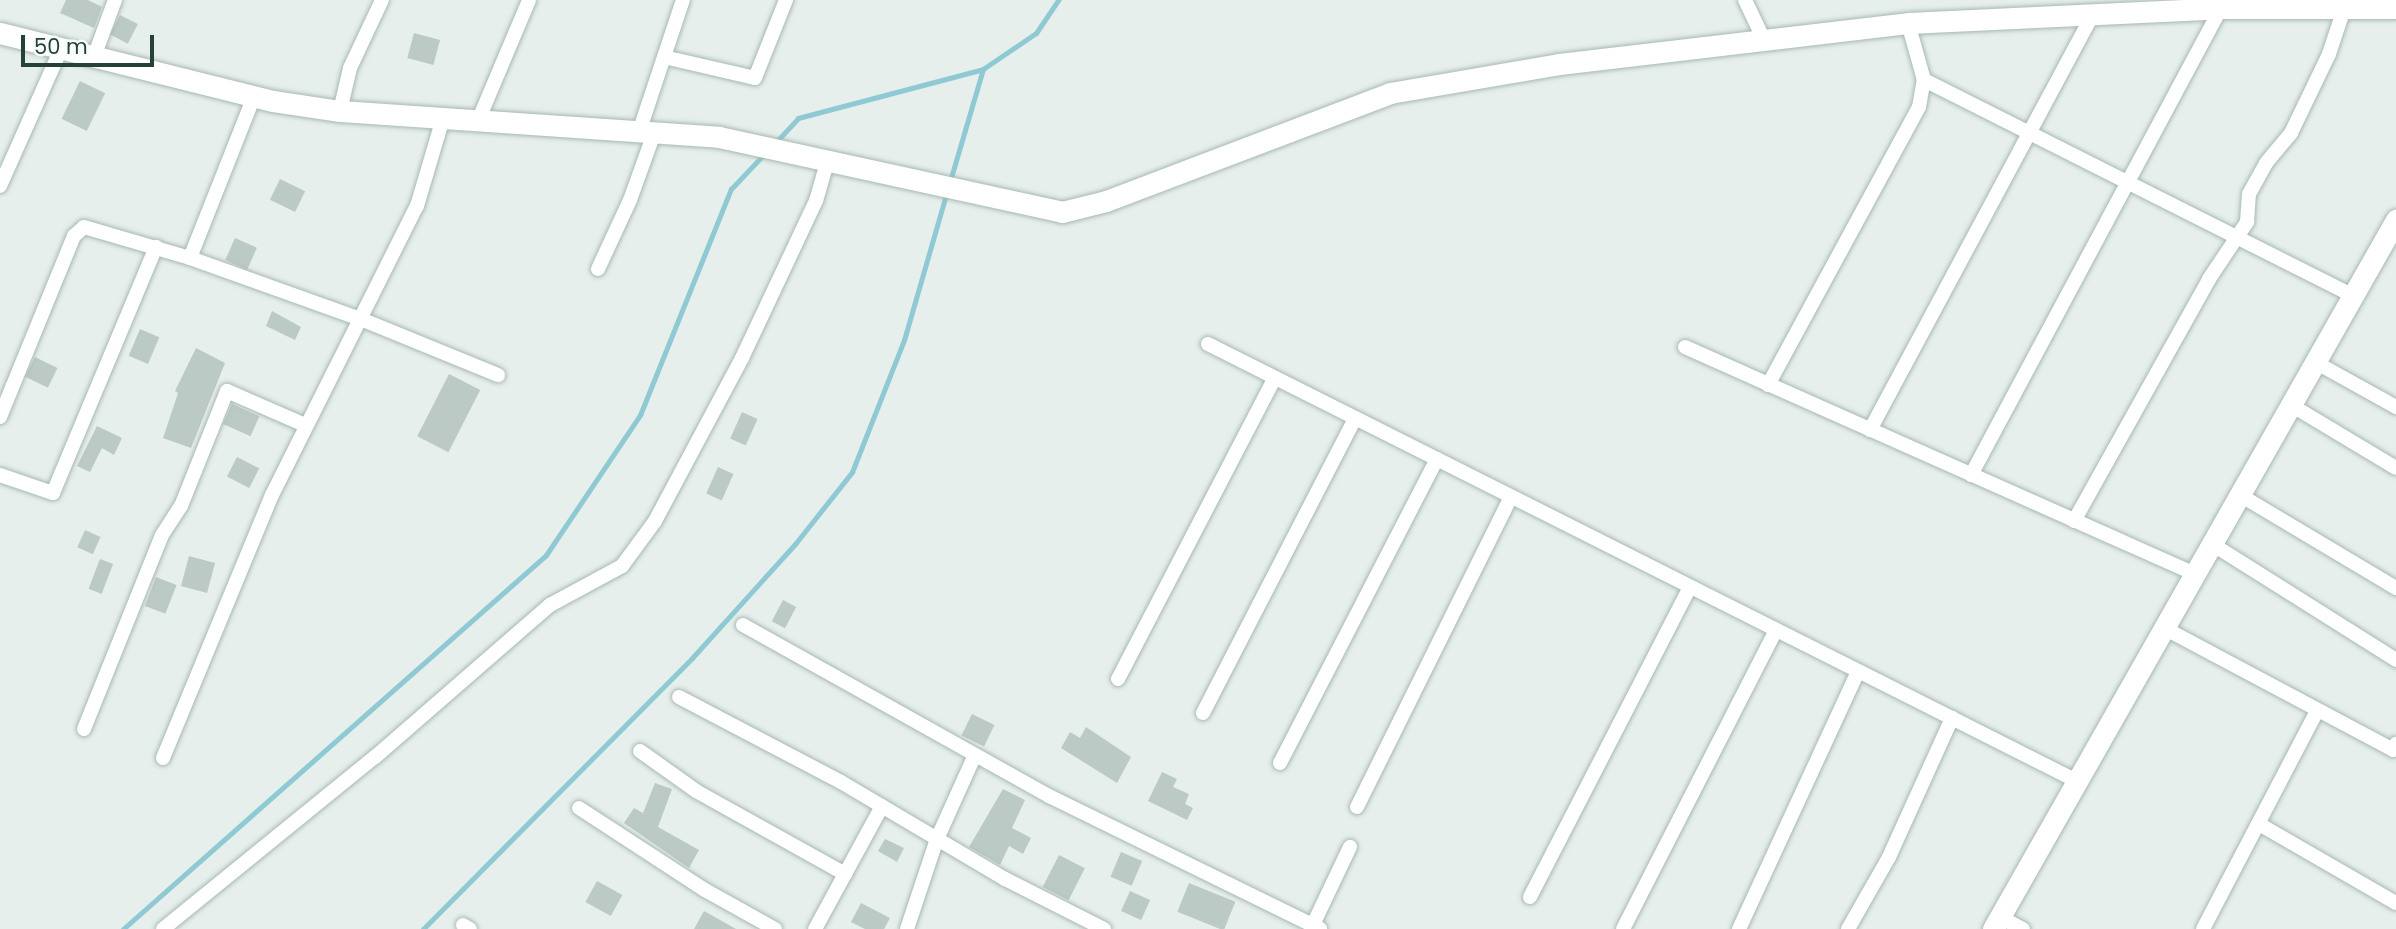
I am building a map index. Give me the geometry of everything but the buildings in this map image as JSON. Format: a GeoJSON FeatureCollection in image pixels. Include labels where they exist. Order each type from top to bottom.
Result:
{"type":"FeatureCollection","features":[{"type":"Feature","properties":{"kind":"street"},"geometry":{"type":"LineString","coordinates":[[95,54],[115,0]]}},
{"type":"Feature","properties":{"kind":"street"},"geometry":{"type":"LineString","coordinates":[[340,110],[350,68],[382,0]]}},
{"type":"Feature","properties":{"kind":"street"},"geometry":{"type":"LineString","coordinates":[[478,121],[529,0]]}},
{"type":"Feature","properties":{"kind":"street"},"geometry":{"type":"LineString","coordinates":[[598,269],[630,200],[664,57],[683,0]]}},
{"type":"Feature","properties":{"kind":"street"},"geometry":{"type":"LineString","coordinates":[[664,57],[755,78],[786,0]]}},
{"type":"Feature","properties":{"kind":"street"},"geometry":{"type":"LineString","coordinates":[[1745,0],[1764,40]]}},
{"type":"Feature","properties":{"kind":"street"},"geometry":{"type":"LineString","coordinates":[[0,33],[95,54],[254,96],[340,110],[646,134],[719,137],[788,151],[827,163],[1062,212],[1119,196],[1390,93],[1559,64],[1908,23],[2091,17],[2221,8],[2396,8]]}},
{"type":"Feature","properties":{"kind":"street"},"geometry":{"type":"LineString","coordinates":[[1971,475],[2221,8]]}},
{"type":"Feature","properties":{"kind":"street"},"geometry":{"type":"LineString","coordinates":[[2074,521],[2209,279],[2247,222],[2249,194],[2291,132],[2329,54],[2344,9]]}},
{"type":"Feature","properties":{"kind":"street"},"geometry":{"type":"LineString","coordinates":[[1870,430],[2091,17]]}},
{"type":"Feature","properties":{"kind":"street"},"geometry":{"type":"LineString","coordinates":[[1768,385],[1919,107],[1924,80],[1908,23]]}},
{"type":"Feature","properties":{"kind":"street"},"geometry":{"type":"LineString","coordinates":[[0,186],[5,160],[62,47]]}},
{"type":"Feature","properties":{"kind":"street"},"geometry":{"type":"LineString","coordinates":[[1924,80],[2353,296]]}},
{"type":"Feature","properties":{"kind":"street"},"geometry":{"type":"LineString","coordinates":[[190,258],[254,96]]}},
{"type":"Feature","properties":{"kind":"street"},"geometry":{"type":"LineString","coordinates":[[163,758],[305,425],[343,349],[363,320],[416,206],[443,118]]}},
{"type":"Feature","properties":{"kind":"street"},"geometry":{"type":"LineString","coordinates":[[163,929],[375,757],[550,604],[622,566],[655,521],[742,358],[816,201],[827,163]]}},
{"type":"Feature","properties":{"kind":"street"},"geometry":{"type":"LineString","coordinates":[[2023,929],[1996,923],[2396,220]]}},
{"type":"Feature","properties":{"kind":"street"},"geometry":{"type":"LineString","coordinates":[[0,417],[74,236],[83,227],[190,258],[363,320],[498,375]]}},
{"type":"Feature","properties":{"kind":"street"},"geometry":{"type":"LineString","coordinates":[[0,475],[53,493],[156,247]]}},
{"type":"Feature","properties":{"kind":"street"},"geometry":{"type":"LineString","coordinates":[[1208,345],[2077,781]]}},
{"type":"Feature","properties":{"kind":"street"},"geometry":{"type":"LineString","coordinates":[[1685,347],[2195,574]]}},
{"type":"Feature","properties":{"kind":"street"},"geometry":{"type":"LineString","coordinates":[[2315,362],[2396,407]]}},
{"type":"Feature","properties":{"kind":"street"},"geometry":{"type":"LineString","coordinates":[[1118,679],[1275,378]]}},
{"type":"Feature","properties":{"kind":"street"},"geometry":{"type":"LineString","coordinates":[[84,729],[162,535],[181,506],[227,391],[305,425]]}},
{"type":"Feature","properties":{"kind":"street"},"geometry":{"type":"LineString","coordinates":[[2291,405],[2396,468]]}},
{"type":"Feature","properties":{"kind":"street"},"geometry":{"type":"LineString","coordinates":[[1203,713],[1355,419]]}},
{"type":"Feature","properties":{"kind":"street"},"geometry":{"type":"LineString","coordinates":[[1280,763],[1437,459]]}},
{"type":"Feature","properties":{"kind":"street"},"geometry":{"type":"LineString","coordinates":[[2239,495],[2396,588]]}},
{"type":"Feature","properties":{"kind":"street"},"geometry":{"type":"LineString","coordinates":[[1357,807],[1511,497]]}},
{"type":"Feature","properties":{"kind":"street"},"geometry":{"type":"LineString","coordinates":[[2212,544],[2396,660]]}},
{"type":"Feature","properties":{"kind":"street"},"geometry":{"type":"LineString","coordinates":[[1530,897],[1690,587]]}},
{"type":"Feature","properties":{"kind":"street"},"geometry":{"type":"LineString","coordinates":[[743,625],[1061,802],[1315,928],[1350,847]]}},
{"type":"Feature","properties":{"kind":"street"},"geometry":{"type":"LineString","coordinates":[[2164,628],[2317,711],[2395,749]]}},
{"type":"Feature","properties":{"kind":"street"},"geometry":{"type":"LineString","coordinates":[[1623,929],[1776,630]]}},
{"type":"Feature","properties":{"kind":"street"},"geometry":{"type":"LineString","coordinates":[[1739,929],[1858,671]]}},
{"type":"Feature","properties":{"kind":"street"},"geometry":{"type":"LineString","coordinates":[[679,696],[882,806],[1005,880],[1104,929]]}},
{"type":"Feature","properties":{"kind":"street"},"geometry":{"type":"LineString","coordinates":[[2203,929],[2317,711]]}},
{"type":"Feature","properties":{"kind":"street"},"geometry":{"type":"LineString","coordinates":[[1848,929],[1889,857],[1952,718]]}},
{"type":"Feature","properties":{"kind":"street"},"geometry":{"type":"LineString","coordinates":[[640,751],[696,791],[845,874]]}},
{"type":"Feature","properties":{"kind":"street"},"geometry":{"type":"LineString","coordinates":[[907,929],[937,839],[975,755]]}},
{"type":"Feature","properties":{"kind":"street"},"geometry":{"type":"LineString","coordinates":[[815,929],[882,806]]}},
{"type":"Feature","properties":{"kind":"street"},"geometry":{"type":"LineString","coordinates":[[579,808],[705,890],[775,929]]}},
{"type":"Feature","properties":{"kind":"street"},"geometry":{"type":"LineString","coordinates":[[2259,824],[2396,903]]}},
{"type":"Feature","properties":{"kind":"waterway"},"geometry":{"type":"LineString","coordinates":[[950,181],[983,69],[1036,33],[1058,0]]}},
{"type":"Feature","properties":{"kind":"waterway"},"geometry":{"type":"LineString","coordinates":[[775,143],[798,118],[983,69]]}},
{"type":"Feature","properties":{"kind":"waterway"},"geometry":{"type":"LineString","coordinates":[[123,929],[546,555],[640,415],[731,189],[766,152]]}},
{"type":"Feature","properties":{"kind":"waterway"},"geometry":{"type":"LineString","coordinates":[[423,929],[692,658],[795,544],[852,472],[904,340],[947,191]]}}]}
